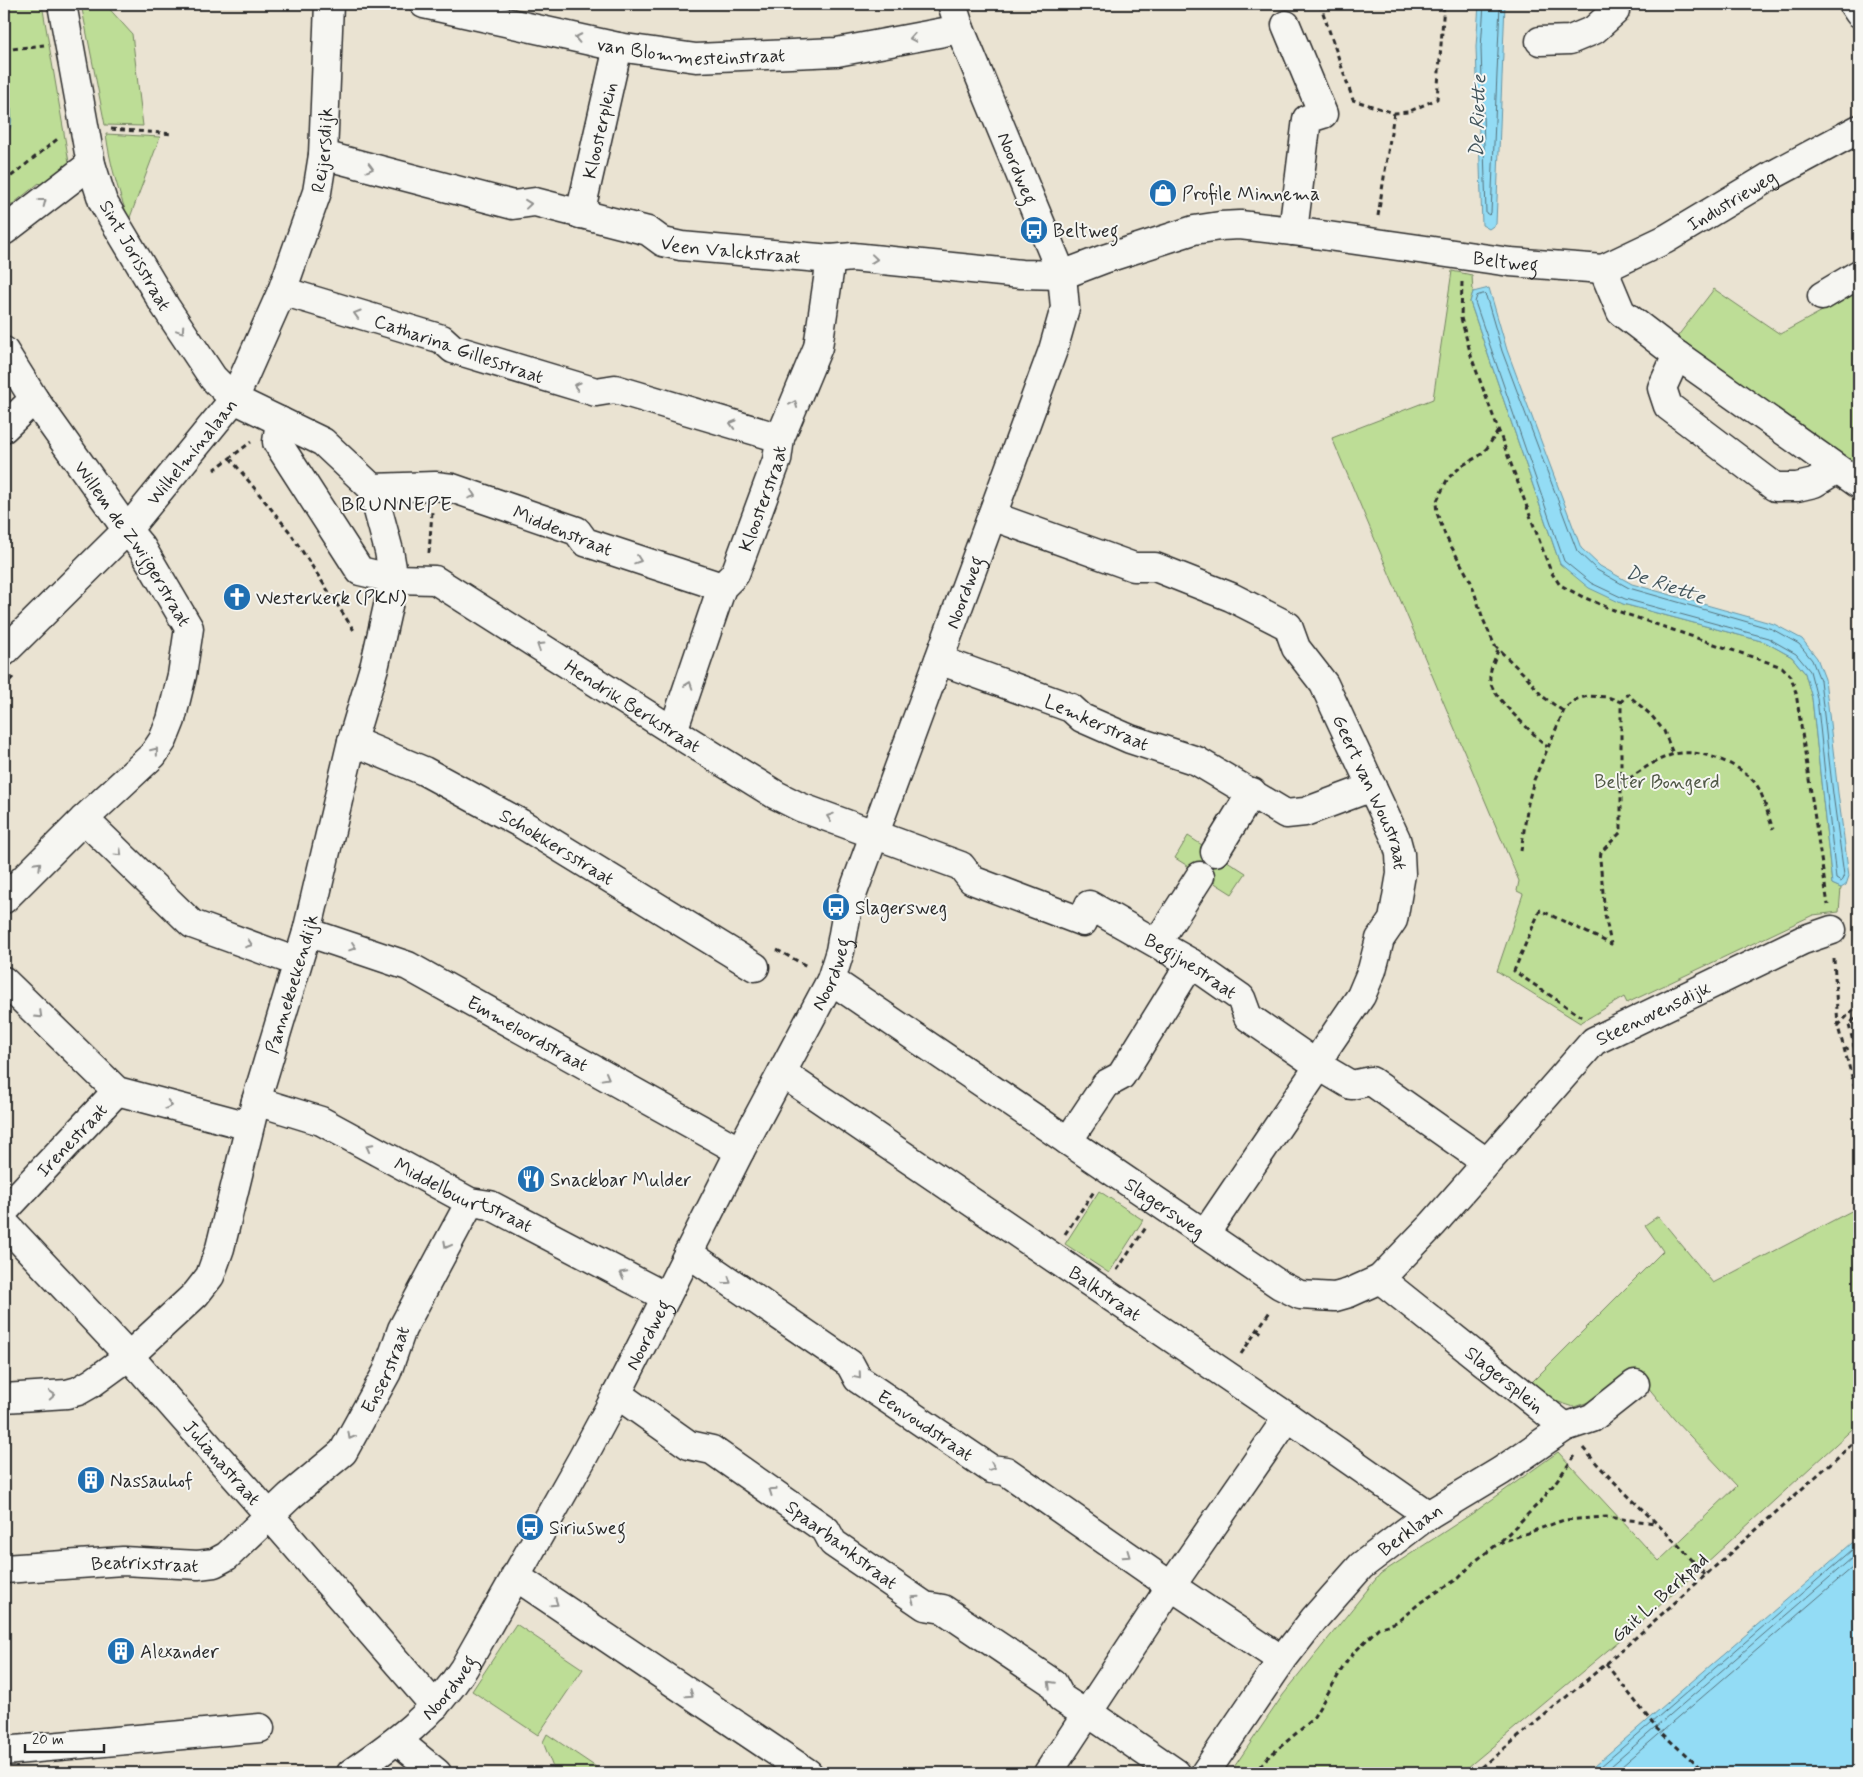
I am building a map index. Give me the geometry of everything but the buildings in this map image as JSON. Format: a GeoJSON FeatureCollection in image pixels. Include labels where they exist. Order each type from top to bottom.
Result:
{"type":"FeatureCollection","features":[{"type":"Feature","properties":{"kind":"street","name":"Sint Jorisstraat"},"geometry":{"type":"LineString","coordinates":[[62,4],[92,164],[103,202],[165,306],[213,378],[234,399],[323,442],[372,488]]}},
{"type":"Feature","properties":{"kind":"street","name":"Reijersdijk"},"geometry":{"type":"LineString","coordinates":[[282,291],[317,192],[323,155],[329,4]]}},
{"type":"Feature","properties":{"kind":"street","name":"van Blommesteinstraat"},"geometry":{"type":"LineString","coordinates":[[424,4],[618,46],[696,58],[828,52],[960,29]]}},
{"type":"Feature","properties":{"kind":"street","name":"Noordweg"},"geometry":{"type":"LineString","coordinates":[[351,1773],[398,1741],[435,1706],[464,1668],[617,1394],[740,1152],[831,980],[840,951],[848,906],[1054,350],[1065,308],[1062,275],[960,29],[952,4]]}},
{"type":"Feature","properties":{"kind":"street"},"geometry":{"type":"LineString","coordinates":[[1540,41],[1570,40],[1594,30],[1615,11],[1615,4]]}},
{"type":"Feature","properties":{"kind":"street"},"geometry":{"type":"LineString","coordinates":[[1853,4],[1859,13]]}},
{"type":"Feature","properties":{"kind":"street"},"geometry":{"type":"LineString","coordinates":[[1286,24],[1323,114],[1307,119],[1292,231]]}},
{"type":"Feature","properties":{"kind":"street","name":"Kloosterplein"},"geometry":{"type":"LineString","coordinates":[[580,214],[618,46]]}},
{"type":"Feature","properties":{"kind":"street","name":"Industrieweg"},"geometry":{"type":"LineString","coordinates":[[1603,269],[1666,239],[1770,176],[1859,129]]}},
{"type":"Feature","properties":{"kind":"street","name":"Veen Valckstraat"},"geometry":{"type":"LineString","coordinates":[[323,155],[513,205],[535,202],[648,231],[662,242],[681,246],[831,259],[853,257],[1021,274],[1062,275]]}},
{"type":"Feature","properties":{"kind":"street"},"geometry":{"type":"LineString","coordinates":[[4,231],[92,164]]}},
{"type":"Feature","properties":{"kind":"street","name":"Beltweg"},"geometry":{"type":"LineString","coordinates":[[1062,275],[1104,259],[1194,230],[1240,225],[1510,262],[1603,269]]}},
{"type":"Feature","properties":{"kind":"street","name":"Kloosterstraat"},"geometry":{"type":"LineString","coordinates":[[673,731],[722,588],[735,574],[777,460],[780,438],[818,347],[831,259]]}},
{"type":"Feature","properties":{"kind":"street"},"geometry":{"type":"LineString","coordinates":[[1603,269],[1621,312],[1677,355],[1859,484]]}},
{"type":"Feature","properties":{"kind":"street"},"geometry":{"type":"LineString","coordinates":[[1822,296],[1859,274]]}},
{"type":"Feature","properties":{"kind":"street","name":"Wilhelminalaan"},"geometry":{"type":"LineString","coordinates":[[4,652],[127,530],[234,399],[282,291]]}},
{"type":"Feature","properties":{"kind":"street","name":"Catharina Gillesstraat"},"geometry":{"type":"LineString","coordinates":[[282,291],[442,339],[453,350],[596,392],[614,389],[780,438]]}},
{"type":"Feature","properties":{"kind":"street","name":"Willem de Zwijgerstraat"},"geometry":{"type":"LineString","coordinates":[[4,351],[34,398],[127,530],[142,548],[188,628],[182,675],[171,720],[163,740],[153,755],[84,819],[4,899]]}},
{"type":"Feature","properties":{"kind":"street"},"geometry":{"type":"LineString","coordinates":[[1677,355],[1662,388],[1668,406],[1774,487],[1797,487],[1814,482],[1837,469]]}},
{"type":"Feature","properties":{"kind":"street"},"geometry":{"type":"LineString","coordinates":[[4,428],[34,398]]}},
{"type":"Feature","properties":{"kind":"street","name":"Hendrik Berkstraat"},"geometry":{"type":"LineString","coordinates":[[280,421],[277,442],[360,571],[394,579],[435,580],[776,795],[800,806],[876,833]]}},
{"type":"Feature","properties":{"kind":"street","name":"Middenstraat"},"geometry":{"type":"LineString","coordinates":[[372,488],[435,486],[452,488],[577,531],[585,542],[722,588]]}},
{"type":"Feature","properties":{"kind":"street"},"geometry":{"type":"LineString","coordinates":[[372,488],[390,552],[394,579]]}},
{"type":"Feature","properties":{"kind":"street","name":"Geert van Woustraat"},"geometry":{"type":"LineString","coordinates":[[992,516],[1134,567],[1155,567],[1231,597],[1288,626],[1296,648],[1324,684],[1396,839],[1400,854],[1401,874],[1393,920],[1380,939],[1372,970],[1361,996],[1325,1050],[1319,1066],[1205,1234]]}},
{"type":"Feature","properties":{"kind":"street","name":"Pannekoekendijk"},"geometry":{"type":"LineString","coordinates":[[4,1398],[67,1394],[78,1391],[129,1356],[196,1294],[210,1276],[220,1248],[253,1114],[307,932],[352,741],[375,664],[394,579]]}},
{"type":"Feature","properties":{"kind":"street","name":"Lemkerstraat"},"geometry":{"type":"LineString","coordinates":[[939,660],[1072,708],[1082,718],[1130,739],[1197,762],[1252,792],[1286,814],[1305,812],[1372,787]]}},
{"type":"Feature","properties":{"kind":"street","name":"Schokkersstraat"},"geometry":{"type":"LineString","coordinates":[[352,741],[424,771],[520,823],[755,966]]}},
{"type":"Feature","properties":{"kind":"street"},"geometry":{"type":"LineString","coordinates":[[1215,852],[1252,792]]}},
{"type":"Feature","properties":{"kind":"street"},"geometry":{"type":"LineString","coordinates":[[84,819],[192,924],[297,962]]}},
{"type":"Feature","properties":{"kind":"street","name":"Begijnestraat"},"geometry":{"type":"LineString","coordinates":[[876,833],[961,866],[972,880],[1083,922],[1089,905],[1191,963],[1241,998],[1248,1017],[1319,1066],[1351,1085],[1371,1080],[1486,1162]]}},
{"type":"Feature","properties":{"kind":"street"},"geometry":{"type":"LineString","coordinates":[[1157,943],[1200,876]]}},
{"type":"Feature","properties":{"kind":"street","name":"Steenovensdijk"},"geometry":{"type":"LineString","coordinates":[[1486,1162],[1594,1041],[1803,940],[1832,930]]}},
{"type":"Feature","properties":{"kind":"street","name":"Emmeloordstraat"},"geometry":{"type":"LineString","coordinates":[[307,932],[408,966],[740,1152]]}},
{"type":"Feature","properties":{"kind":"street"},"geometry":{"type":"LineString","coordinates":[[1068,1141],[1106,1084],[1121,1076],[1191,963]]}},
{"type":"Feature","properties":{"kind":"street","name":"Slagersweg"},"geometry":{"type":"LineString","coordinates":[[831,980],[1286,1289],[1300,1295],[1336,1297],[1380,1279],[1433,1224],[1486,1162]]}},
{"type":"Feature","properties":{"kind":"street"},"geometry":{"type":"LineString","coordinates":[[4,982],[117,1091]]}},
{"type":"Feature","properties":{"kind":"street","name":"Balkstraat"},"geometry":{"type":"LineString","coordinates":[[782,1074],[1288,1417],[1428,1515]]}},
{"type":"Feature","properties":{"kind":"street","name":"Middelbuurtstraat"},"geometry":{"type":"LineString","coordinates":[[117,1091],[253,1114],[321,1121],[470,1202],[490,1205],[666,1297]]}},
{"type":"Feature","properties":{"kind":"street","name":"Irenestraat"},"geometry":{"type":"LineString","coordinates":[[4,1211],[117,1091]]}},
{"type":"Feature","properties":{"kind":"street","name":"Enserstraat"},"geometry":{"type":"LineString","coordinates":[[270,1516],[290,1496],[343,1452],[387,1372],[402,1329],[470,1202]]}},
{"type":"Feature","properties":{"kind":"street","name":"Julianastraat"},"geometry":{"type":"LineString","coordinates":[[4,1223],[129,1356],[435,1706]]}},
{"type":"Feature","properties":{"kind":"street","name":"Eenvoudstraat"},"geometry":{"type":"LineString","coordinates":[[688,1254],[850,1364],[858,1378],[991,1469],[1006,1471],[1171,1586]]}},
{"type":"Feature","properties":{"kind":"street","name":"Slagersplein"},"geometry":{"type":"LineString","coordinates":[[1380,1279],[1565,1427]]}},
{"type":"Feature","properties":{"kind":"street"},"geometry":{"type":"LineString","coordinates":[[1565,1427],[1592,1418],[1635,1384]]}},
{"type":"Feature","properties":{"kind":"street","name":"Spaarbankstraat"},"geometry":{"type":"LineString","coordinates":[[617,1394],[689,1445],[712,1450],[826,1530],[833,1543],[924,1606],[942,1609],[1053,1683],[1062,1698],[1087,1715]]}},
{"type":"Feature","properties":{"kind":"street"},"geometry":{"type":"LineString","coordinates":[[1048,1773],[1171,1586],[1288,1417]]}},
{"type":"Feature","properties":{"kind":"street","name":"Berklaan"},"geometry":{"type":"LineString","coordinates":[[1205,1773],[1282,1660],[1314,1618],[1361,1566],[1428,1515],[1501,1471],[1565,1427]]}},
{"type":"Feature","properties":{"kind":"street","name":"Beatrixstraat"},"geometry":{"type":"LineString","coordinates":[[4,1569],[123,1561],[198,1565],[214,1563],[227,1556],[270,1516]]}},
{"type":"Feature","properties":{"kind":"street"},"geometry":{"type":"LineString","coordinates":[[515,1576],[808,1773]]}},
{"type":"Feature","properties":{"kind":"street"},"geometry":{"type":"LineString","coordinates":[[1171,1586],[1282,1660]]}},
{"type":"Feature","properties":{"kind":"street"},"geometry":{"type":"LineString","coordinates":[[1087,1715],[1099,1720],[1176,1773]]}},
{"type":"Feature","properties":{"kind":"street"},"geometry":{"type":"LineString","coordinates":[[4,1751],[260,1728]]}},
{"type":"Feature","properties":{"kind":"street"},"geometry":{"type":"LineString","coordinates":[[398,1741],[437,1773]]}},
{"type":"Feature","properties":{"kind":"path"},"geometry":{"type":"LineString","coordinates":[[1320,4],[1352,100],[1394,113],[1408,112],[1438,99],[1444,4]]}},
{"type":"Feature","properties":{"kind":"path"},"geometry":{"type":"LineString","coordinates":[[1374,242],[1394,113]]}},
{"type":"Feature","properties":{"kind":"path"},"geometry":{"type":"LineString","coordinates":[[4,182],[63,135],[86,128],[173,134]]}},
{"type":"Feature","properties":{"kind":"path"},"geometry":{"type":"LineString","coordinates":[[1463,255],[1461,318],[1472,359],[1551,572],[1560,585],[1582,597],[1614,610],[1782,668],[1791,676],[1796,693],[1832,930],[1838,1027],[1859,1102]]}},
{"type":"Feature","properties":{"kind":"path"},"geometry":{"type":"LineString","coordinates":[[210,472],[280,421]]}},
{"type":"Feature","properties":{"kind":"path"},"geometry":{"type":"LineString","coordinates":[[1498,431],[1487,448],[1479,456],[1448,478],[1436,503],[1437,513],[1445,535],[1471,582],[1488,632],[1498,650],[1528,678],[1542,696],[1563,712]]}},
{"type":"Feature","properties":{"kind":"path"},"geometry":{"type":"LineString","coordinates":[[230,458],[289,530],[375,664]]}},
{"type":"Feature","properties":{"kind":"path"},"geometry":{"type":"LineString","coordinates":[[423,580],[428,558],[435,486]]}},
{"type":"Feature","properties":{"kind":"path"},"geometry":{"type":"LineString","coordinates":[[1498,650],[1491,671],[1490,681],[1494,690],[1507,708],[1547,747]]}},
{"type":"Feature","properties":{"kind":"path"},"geometry":{"type":"LineString","coordinates":[[1607,1035],[1514,971],[1540,910],[1611,944],[1605,915],[1600,859],[1601,852],[1620,832],[1622,785],[1621,702],[1627,694],[1651,715],[1664,731],[1673,754]]}},
{"type":"Feature","properties":{"kind":"path"},"geometry":{"type":"LineString","coordinates":[[1522,851],[1528,803],[1534,780],[1565,708],[1577,700],[1588,696],[1608,697],[1621,702]]}},
{"type":"Feature","properties":{"kind":"path"},"geometry":{"type":"LineString","coordinates":[[1622,785],[1644,768],[1673,754],[1712,756],[1746,773],[1759,788],[1773,829]]}},
{"type":"Feature","properties":{"kind":"path"},"geometry":{"type":"LineString","coordinates":[[755,966],[763,968],[774,949],[831,980]]}},
{"type":"Feature","properties":{"kind":"path"},"geometry":{"type":"LineString","coordinates":[[1838,1027],[1859,1003]]}},
{"type":"Feature","properties":{"kind":"path"},"geometry":{"type":"LineString","coordinates":[[1844,1050],[1854,1046],[1849,1025],[1859,1014]]}},
{"type":"Feature","properties":{"kind":"path"},"geometry":{"type":"LineString","coordinates":[[1050,1256],[1110,1169]]}},
{"type":"Feature","properties":{"kind":"path"},"geometry":{"type":"LineString","coordinates":[[1103,1291],[1162,1204]]}},
{"type":"Feature","properties":{"kind":"path"},"geometry":{"type":"LineString","coordinates":[[1227,1376],[1286,1289]]}},
{"type":"Feature","properties":{"kind":"path"},"geometry":{"type":"LineString","coordinates":[[1257,1330],[1262,1333]]}},
{"type":"Feature","properties":{"kind":"path","name":"Gait L. Berkpad"},"geometry":{"type":"LineString","coordinates":[[1475,1773],[1606,1664],[1859,1438]]}},
{"type":"Feature","properties":{"kind":"path"},"geometry":{"type":"LineString","coordinates":[[1254,1773],[1267,1758],[1312,1720],[1348,1659],[1378,1628],[1397,1622],[1421,1602],[1460,1578],[1474,1562],[1499,1543],[1542,1499],[1582,1447],[1599,1467],[1690,1556],[1705,1575]]}},
{"type":"Feature","properties":{"kind":"path"},"geometry":{"type":"LineString","coordinates":[[1499,1543],[1564,1520],[1606,1517],[1655,1522]]}},
{"type":"Feature","properties":{"kind":"path"},"geometry":{"type":"LineString","coordinates":[[1606,1664],[1657,1729],[1706,1773]]}},
{"type":"Feature","properties":{"kind":"green space"},"geometry":{"type":"Polygon","coordinates":[[[7,4],[42,4],[70,168],[44,188],[39,183],[4,211],[4,137],[8,133],[11,108],[4,101],[4,6],[7,4]]]}},
{"type":"Feature","properties":{"kind":"green space"},"geometry":{"type":"Polygon","coordinates":[[[81,4],[105,4],[132,34],[143,126],[105,125],[81,4]]]}},
{"type":"Feature","properties":{"kind":"green space"},"geometry":{"type":"Polygon","coordinates":[[[106,134],[160,137],[129,220],[115,177],[106,134]]]}},
{"type":"Feature","properties":{"kind":"green space","name":"Belter Bongerd"},"geometry":{"type":"Polygon","coordinates":[[[1452,271],[1472,275],[1473,292],[1470,302],[1560,564],[1623,604],[1765,642],[1792,657],[1805,673],[1812,698],[1832,884],[1841,888],[1839,912],[1813,915],[1627,1003],[1624,997],[1580,1023],[1497,971],[1523,894],[1517,891],[1519,881],[1332,438],[1433,399],[1452,271]]]}},
{"type":"Feature","properties":{"kind":"green space"},"geometry":{"type":"Polygon","coordinates":[[[1714,289],[1780,334],[1859,291],[1859,470],[1674,341],[1714,289]]]}},
{"type":"Feature","properties":{"kind":"green space"},"geometry":{"type":"Polygon","coordinates":[[[1188,836],[1246,873],[1232,894],[1175,858],[1188,836]]]}},
{"type":"Feature","properties":{"kind":"green space"},"geometry":{"type":"Polygon","coordinates":[[[1099,1191],[1143,1220],[1109,1273],[1065,1244],[1099,1191]]]}},
{"type":"Feature","properties":{"kind":"green space"},"geometry":{"type":"Polygon","coordinates":[[[1859,1207],[1859,1423],[1644,1620],[1461,1773],[1230,1773],[1283,1695],[1380,1574],[1476,1511],[1558,1452],[1659,1561],[1737,1486],[1674,1419],[1638,1375],[1609,1395],[1574,1407],[1552,1400],[1532,1382],[1663,1251],[1645,1225],[1658,1216],[1713,1283],[1859,1207]]]}},
{"type":"Feature","properties":{"kind":"green space"},"geometry":{"type":"Polygon","coordinates":[[[516,1624],[583,1669],[538,1735],[472,1691],[516,1624]]]}},
{"type":"Feature","properties":{"kind":"green space"},"geometry":{"type":"Polygon","coordinates":[[[547,1734],[605,1773],[551,1773],[554,1770],[543,1742],[547,1734]]]}},
{"type":"Feature","properties":{"kind":"water"},"geometry":{"type":"Polygon","coordinates":[[[1479,4],[1505,4],[1496,224],[1489,229],[1482,225],[1476,47],[1479,4]]]}},
{"type":"Feature","properties":{"kind":"water"},"geometry":{"type":"Polygon","coordinates":[[[4,101],[11,108],[12,120],[9,131],[4,137],[4,101]]]}},
{"type":"Feature","properties":{"kind":"water"},"geometry":{"type":"Polygon","coordinates":[[[1489,288],[1507,350],[1581,548],[1600,566],[1632,584],[1774,624],[1802,639],[1817,658],[1825,679],[1849,876],[1846,885],[1841,888],[1832,884],[1812,698],[1805,673],[1792,657],[1765,642],[1623,604],[1589,588],[1560,564],[1470,302],[1473,292],[1489,288]]]}},
{"type":"Feature","properties":{"kind":"water"},"geometry":{"type":"Polygon","coordinates":[[[1859,1537],[1859,1773],[1586,1773],[1859,1537]]]}},
{"type":"Feature","properties":{"kind":"place","name":"Profile Minnema"},"geometry":{"type":"Point","coordinates":[1163,193]}},
{"type":"Feature","properties":{"kind":"place","name":"Beltweg"},"geometry":{"type":"Point","coordinates":[1034,230]}},
{"type":"Feature","properties":{"kind":"place","name":"Westerkerk (PKN)"},"geometry":{"type":"Point","coordinates":[237,597]}},
{"type":"Feature","properties":{"kind":"place","name":"Slagersweg"},"geometry":{"type":"Point","coordinates":[836,907]}},
{"type":"Feature","properties":{"kind":"place","name":"Snackbar Mulder"},"geometry":{"type":"Point","coordinates":[531,1179]}},
{"type":"Feature","properties":{"kind":"place","name":"Nassauhof"},"geometry":{"type":"Point","coordinates":[91,1480]}},
{"type":"Feature","properties":{"kind":"place","name":"Siriusweg"},"geometry":{"type":"Point","coordinates":[530,1527]}},
{"type":"Feature","properties":{"kind":"place","name":"Alexander"},"geometry":{"type":"Point","coordinates":[121,1651]}},
{"type":"Feature","properties":{"kind":"district","name":"BRUNNEPE"},"geometry":{"type":"Point","coordinates":[397,504]}},
{"type":"Feature","properties":{"kind":"water label","name":"De Riette"},"geometry":{"type":"Point","coordinates":[1477,116]}},
{"type":"Feature","properties":{"kind":"water label","name":"De Riette"},"geometry":{"type":"Point","coordinates":[1666,584]}}]}
